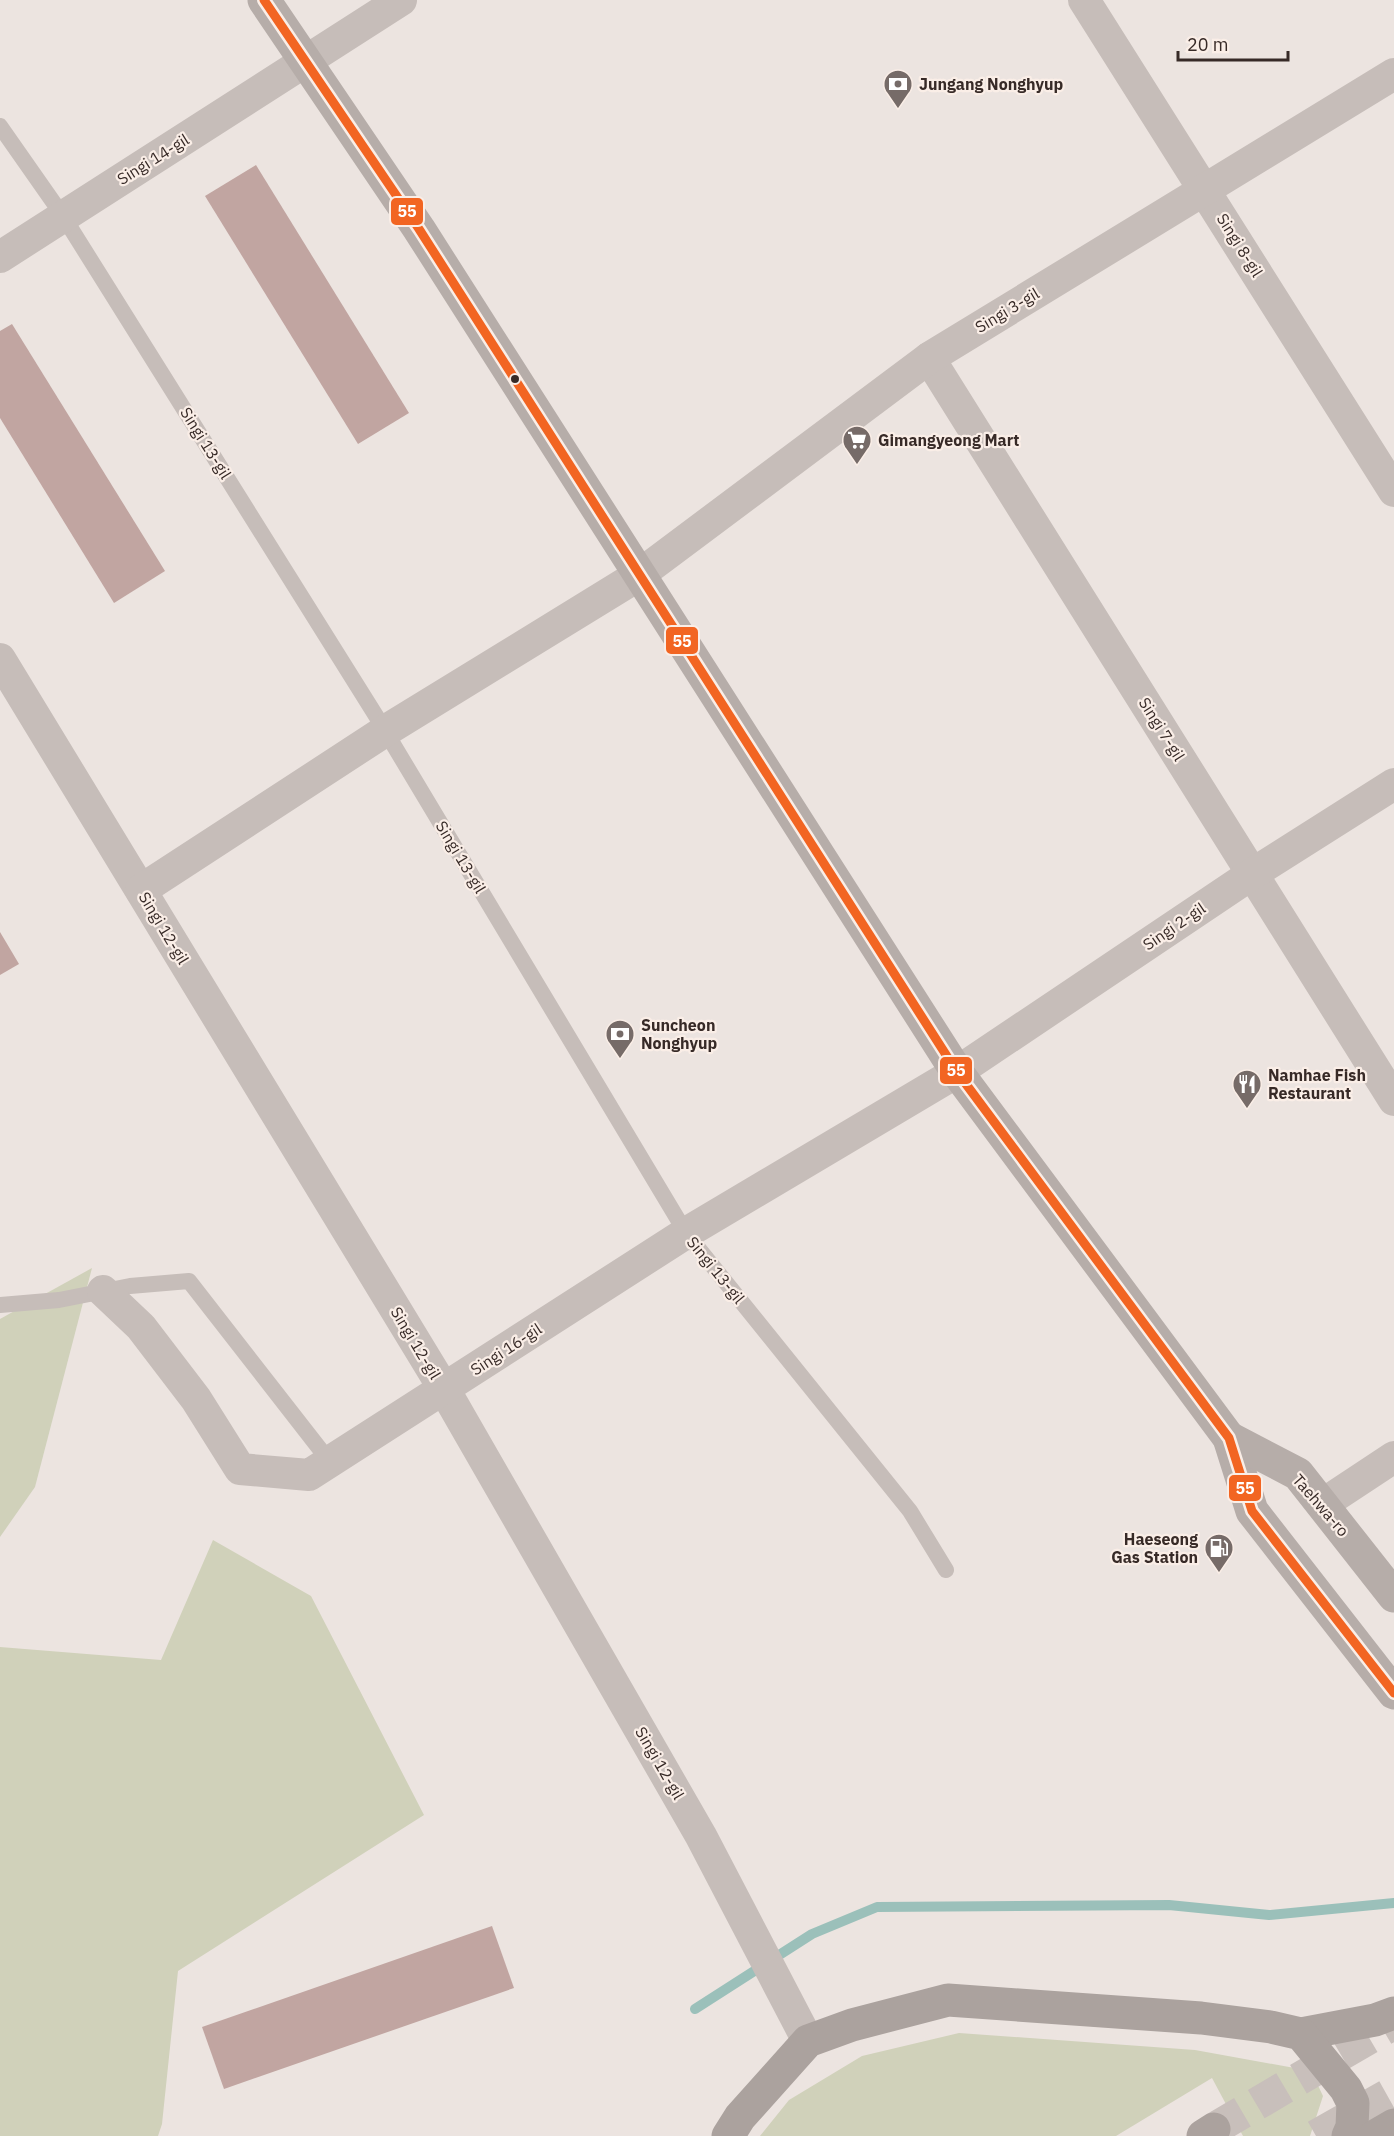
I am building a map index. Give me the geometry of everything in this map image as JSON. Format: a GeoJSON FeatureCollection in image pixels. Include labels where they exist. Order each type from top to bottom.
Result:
{"type":"FeatureCollection","features":[{"type":"Feature","properties":{"kind":"highway"},"geometry":{"type":"LineString","coordinates":[[728,2136],[740,2117],[808,2041],[852,2025],[948,2000],[1201,2018],[1301,2034],[1375,2020],[1394,2013]]}},
{"type":"Feature","properties":{"kind":"highway"},"geometry":{"type":"LineString","coordinates":[[1301,2034],[1346,2089],[1353,2103],[1352,2127],[1347,2136]]}},
{"type":"Feature","properties":{"kind":"highway"},"geometry":{"type":"LineString","coordinates":[[1376,2136],[1394,2125]]}},
{"type":"Feature","properties":{"kind":"main road","name":"Taehwa-ro"},"geometry":{"type":"LineString","coordinates":[[264,0],[419,229],[957,1072],[1228,1438],[1252,1511],[1394,1693]]}},
{"type":"Feature","properties":{"kind":"main road","name":"Taehwa-ro"},"geometry":{"type":"LineString","coordinates":[[1228,1438],[1298,1474],[1394,1596]]}},
{"type":"Feature","properties":{"kind":"street","name":"Singi 14-gil"},"geometry":{"type":"LineString","coordinates":[[0,257],[401,0]]}},
{"type":"Feature","properties":{"kind":"street","name":"Singi 8-gil"},"geometry":{"type":"LineString","coordinates":[[1084,0],[1394,491]]}},
{"type":"Feature","properties":{"kind":"street","name":"Singi 3-gil"},"geometry":{"type":"LineString","coordinates":[[141,890],[385,731],[639,575],[929,358],[1394,74]]}},
{"type":"Feature","properties":{"kind":"street","name":"Singi 7-gil"},"geometry":{"type":"LineString","coordinates":[[929,358],[1394,1100]]}},
{"type":"Feature","properties":{"kind":"street","name":"Singi 12-gil"},"geometry":{"type":"LineString","coordinates":[[0,659],[444,1389],[701,1836],[808,2041]]}},
{"type":"Feature","properties":{"kind":"street","name":"Singi 2-gil"},"geometry":{"type":"LineString","coordinates":[[957,1072],[1252,874],[1394,784]]}},
{"type":"Feature","properties":{"kind":"street","name":"Singi 16-gil"},"geometry":{"type":"LineString","coordinates":[[103,1292],[141,1327],[196,1399],[240,1469],[309,1475],[686,1233],[957,1072]]}},
{"type":"Feature","properties":{"kind":"street"},"geometry":{"type":"LineString","coordinates":[[1323,1504],[1394,1457]]}},
{"type":"Feature","properties":{"kind":"lane","name":"Singi 13-gil"},"geometry":{"type":"LineString","coordinates":[[0,126],[63,216],[385,731],[686,1233],[910,1511],[946,1570]]}},
{"type":"Feature","properties":{"kind":"lane"},"geometry":{"type":"LineString","coordinates":[[0,1305],[59,1300],[130,1286],[189,1281],[330,1462]]}},
{"type":"Feature","properties":{"kind":"green space"},"geometry":{"type":"Polygon","coordinates":[[[92,1268],[35,1487],[0,1537],[0,1319],[92,1268]]]}},
{"type":"Feature","properties":{"kind":"green space"},"geometry":{"type":"Polygon","coordinates":[[[213,1540],[311,1596],[424,1815],[178,1971],[162,2124],[158,2136],[0,2136],[0,1647],[161,1660],[213,1540]]]}},
{"type":"Feature","properties":{"kind":"green space"},"geometry":{"type":"Polygon","coordinates":[[[959,2033],[1195,2050],[1311,2071],[1323,2096],[1310,2136],[1243,2136],[1212,2078],[1116,2136],[760,2136],[789,2100],[862,2056],[959,2033]]]}},
{"type":"Feature","properties":{"kind":"building"},"geometry":{"type":"Polygon","coordinates":[[[256,165],[409,413],[358,444],[205,196],[256,165]]]}},
{"type":"Feature","properties":{"kind":"building"},"geometry":{"type":"Polygon","coordinates":[[[12,324],[165,571],[114,603],[0,418],[0,331],[12,324]]]}},
{"type":"Feature","properties":{"kind":"building"},"geometry":{"type":"Polygon","coordinates":[[[0,932],[19,964],[0,975],[0,932]]]}},
{"type":"Feature","properties":{"kind":"building"},"geometry":{"type":"Polygon","coordinates":[[[492,1926],[514,1988],[224,2089],[202,2027],[492,1926]]]}},
{"type":"Feature","properties":{"kind":"waterway"},"geometry":{"type":"LineString","coordinates":[[695,2009],[812,1934],[877,1907],[1169,1905],[1269,1915],[1394,1903]]}},
{"type":"Feature","properties":{"kind":"tunnel"},"geometry":{"type":"LineString","coordinates":[[1214,2129],[1394,2023]]}},
{"type":"Feature","properties":{"kind":"tunnel"},"geometry":{"type":"LineString","coordinates":[[1316,2136],[1394,2092]]}},
{"type":"Feature","properties":{"kind":"transit line","name":"55"},"geometry":{"type":"LineString","coordinates":[[264,0],[419,229],[957,1072],[1229,1438],[1252,1511],[1394,1693]]}},
{"type":"Feature","properties":{"kind":"place","name":"Jungang Nonghyup"},"geometry":{"type":"Point","coordinates":[898,110]}},
{"type":"Feature","properties":{"kind":"place","name":"Gimangyeong Mart"},"geometry":{"type":"Point","coordinates":[857,466]}},
{"type":"Feature","properties":{"kind":"place","name":"Suncheon Nonghyup"},"geometry":{"type":"Point","coordinates":[620,1060]}},
{"type":"Feature","properties":{"kind":"place","name":"Namhae Fish Restaurant"},"geometry":{"type":"Point","coordinates":[1247,1110]}},
{"type":"Feature","properties":{"kind":"place","name":"Haeseong Gas Station"},"geometry":{"type":"Point","coordinates":[1219,1574]}}]}
